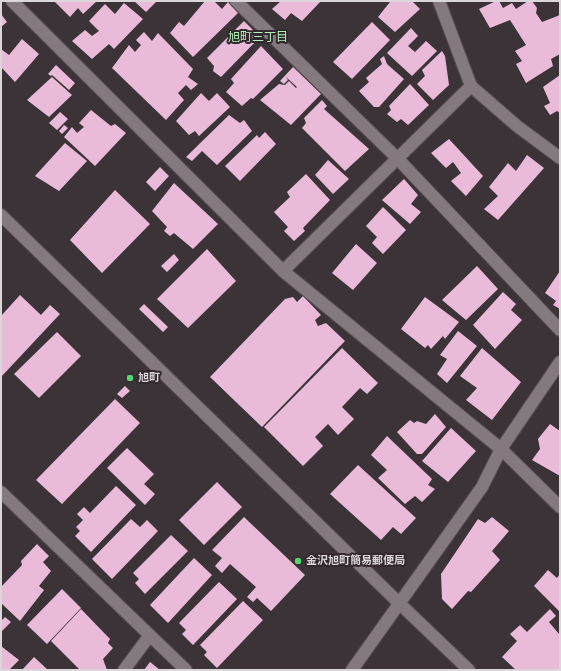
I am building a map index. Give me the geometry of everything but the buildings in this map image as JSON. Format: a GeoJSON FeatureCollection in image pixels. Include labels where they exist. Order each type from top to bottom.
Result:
{"type":"FeatureCollection","features":[{"type":"Feature","properties":{"kind":"street"},"geometry":{"type":"LineString","coordinates":[[12,1],[283,271],[500,449],[560,506]]}},
{"type":"Feature","properties":{"kind":"street"},"geometry":{"type":"LineString","coordinates":[[236,1],[397,158],[560,330]]}},
{"type":"Feature","properties":{"kind":"street"},"geometry":{"type":"LineString","coordinates":[[439,1],[471,86],[517,126],[560,158]]}},
{"type":"Feature","properties":{"kind":"street"},"geometry":{"type":"LineString","coordinates":[[283,271],[471,86]]}},
{"type":"Feature","properties":{"kind":"street"},"geometry":{"type":"LineString","coordinates":[[1,215],[469,670]]}},
{"type":"Feature","properties":{"kind":"street"},"geometry":{"type":"LineString","coordinates":[[352,670],[482,487],[500,449],[560,362]]}},
{"type":"Feature","properties":{"kind":"street"},"geometry":{"type":"LineString","coordinates":[[1,492],[186,670]]}},
{"type":"Feature","properties":{"kind":"street"},"geometry":{"type":"LineString","coordinates":[[124,670],[150,635]]}},
{"type":"Feature","properties":{"kind":"place","name":"旭町"},"geometry":{"type":"Point","coordinates":[130,378]}},
{"type":"Feature","properties":{"kind":"place","name":"金沢旭町簡易郵便局"},"geometry":{"type":"Point","coordinates":[298,561]}},
{"type":"Feature","properties":{"kind":"district","name":"旭町三丁目"},"geometry":{"type":"Point","coordinates":[258,38]}}]}
